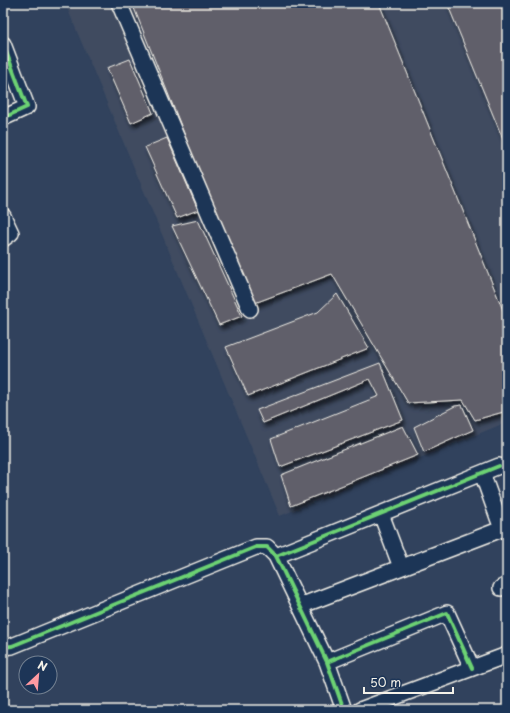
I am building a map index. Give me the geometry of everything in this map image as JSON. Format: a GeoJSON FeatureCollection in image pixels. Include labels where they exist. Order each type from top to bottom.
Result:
{"type":"FeatureCollection","features":[{"type":"Feature","properties":{"kind":"street"},"geometry":{"type":"LineString","coordinates":[[119,3],[250,309]]}},
{"type":"Feature","properties":{"kind":"street"},"geometry":{"type":"LineString","coordinates":[[3,44],[27,106],[3,118]]}},
{"type":"Feature","properties":{"kind":"street"},"geometry":{"type":"LineString","coordinates":[[3,216],[11,233],[3,239]]}},
{"type":"Feature","properties":{"kind":"street"},"geometry":{"type":"LineString","coordinates":[[276,556],[499,466]]}},
{"type":"Feature","properties":{"kind":"street"},"geometry":{"type":"LineString","coordinates":[[300,606],[504,528],[482,473]]}},
{"type":"Feature","properties":{"kind":"street"},"geometry":{"type":"LineString","coordinates":[[381,514],[401,567]]}},
{"type":"Feature","properties":{"kind":"street"},"geometry":{"type":"LineString","coordinates":[[3,647],[5,648],[12,646],[256,547],[267,547],[276,556],[327,662],[344,710]]}},
{"type":"Feature","properties":{"kind":"street"},"geometry":{"type":"LineString","coordinates":[[327,662],[447,613],[472,668]]}},
{"type":"Feature","properties":{"kind":"street"},"geometry":{"type":"LineString","coordinates":[[360,710],[507,655]]}},
{"type":"Feature","properties":{"kind":"shaded area"},"geometry":{"type":"Polygon","coordinates":[[[65,3],[507,3],[507,422],[280,516],[65,3]]]}},
{"type":"Feature","properties":{"kind":"building"},"geometry":{"type":"Polygon","coordinates":[[[132,3],[379,3],[507,320],[507,411],[475,420],[463,400],[408,403],[332,274],[252,304],[132,3]]]}},
{"type":"Feature","properties":{"kind":"building"},"geometry":{"type":"Polygon","coordinates":[[[447,3],[507,3],[507,149],[447,3]]]}},
{"type":"Feature","properties":{"kind":"building"},"geometry":{"type":"Polygon","coordinates":[[[130,59],[153,113],[131,123],[107,68],[130,59]]]}},
{"type":"Feature","properties":{"kind":"building"},"geometry":{"type":"Polygon","coordinates":[[[167,138],[198,210],[177,218],[145,147],[167,138]]]}},
{"type":"Feature","properties":{"kind":"building"},"geometry":{"type":"Polygon","coordinates":[[[198,220],[242,316],[219,325],[172,226],[198,220]]]}},
{"type":"Feature","properties":{"kind":"building"},"geometry":{"type":"Polygon","coordinates":[[[337,294],[369,348],[248,396],[226,347],[318,312],[337,294]]]}},
{"type":"Feature","properties":{"kind":"building"},"geometry":{"type":"Polygon","coordinates":[[[380,363],[403,420],[280,467],[271,439],[379,396],[370,379],[263,423],[257,410],[380,363]]]}},
{"type":"Feature","properties":{"kind":"building"},"geometry":{"type":"Polygon","coordinates":[[[462,405],[473,430],[424,452],[414,427],[455,406],[462,405]]]}},
{"type":"Feature","properties":{"kind":"building"},"geometry":{"type":"Polygon","coordinates":[[[403,426],[418,455],[291,506],[281,475],[403,426]]]}},
{"type":"Feature","properties":{"kind":"cycle path"},"geometry":{"type":"LineString","coordinates":[[3,44],[27,107],[3,118]]}},
{"type":"Feature","properties":{"kind":"cycle path"},"geometry":{"type":"LineString","coordinates":[[276,556],[499,466]]}},
{"type":"Feature","properties":{"kind":"cycle path"},"geometry":{"type":"LineString","coordinates":[[3,647],[12,646],[256,547],[267,547],[276,556],[327,662],[344,710]]}},
{"type":"Feature","properties":{"kind":"cycle path"},"geometry":{"type":"LineString","coordinates":[[327,662],[447,613],[472,668]]}}]}
